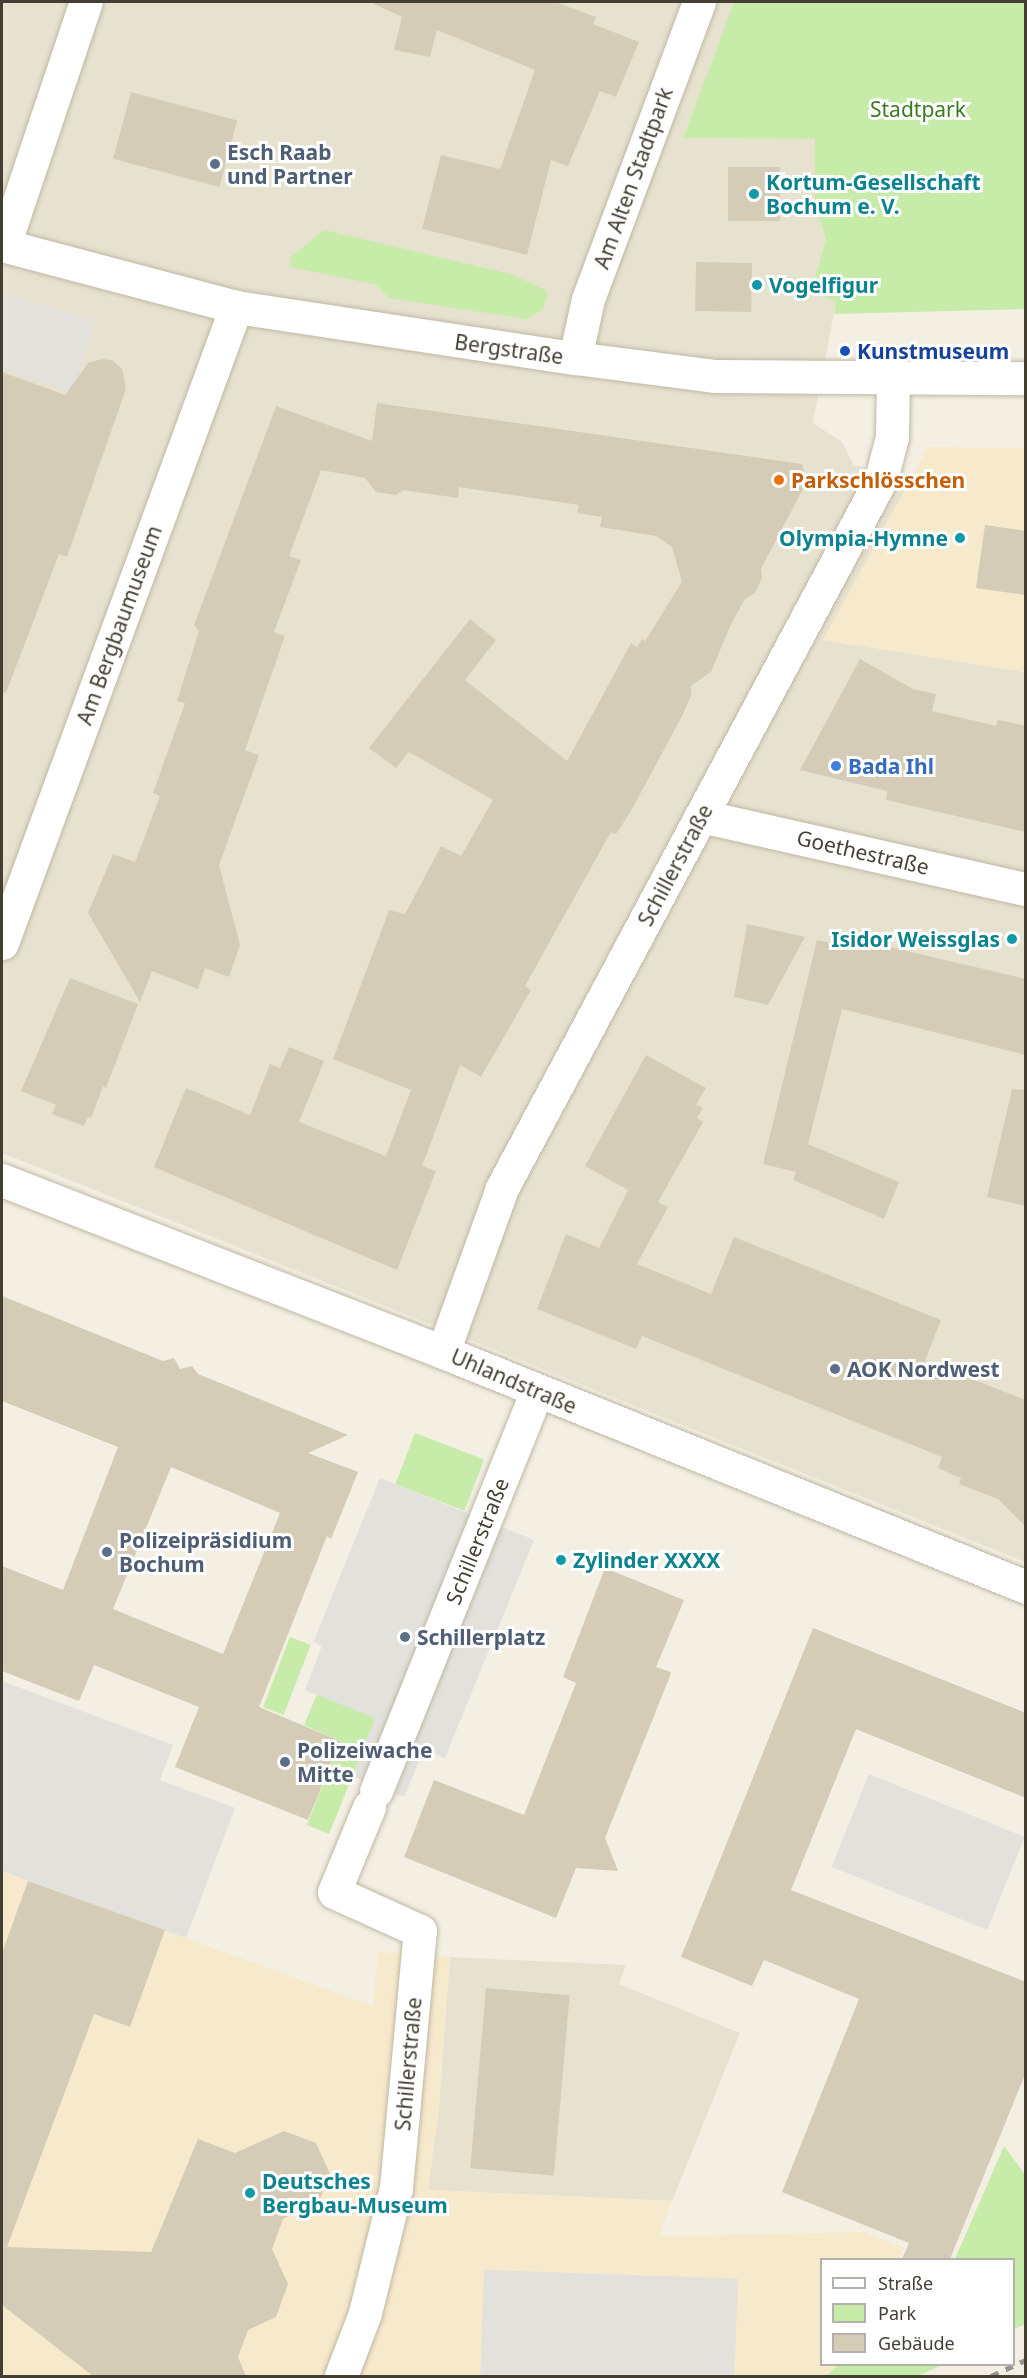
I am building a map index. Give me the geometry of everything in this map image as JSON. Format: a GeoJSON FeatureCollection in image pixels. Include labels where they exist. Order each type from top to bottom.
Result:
{"type":"FeatureCollection","features":[{"type":"Feature","properties":{"kind":"street"},"geometry":{"type":"LineString","coordinates":[[3,245],[86,2]]}},
{"type":"Feature","properties":{"kind":"street","name":"Am Alten Stadtpark"},"geometry":{"type":"LineString","coordinates":[[575,358],[588,298],[699,2]]}},
{"type":"Feature","properties":{"kind":"street","name":"Bergstraße"},"geometry":{"type":"LineString","coordinates":[[3,245],[236,307],[575,358],[716,376],[893,379],[1026,378]]}},
{"type":"Feature","properties":{"kind":"street","name":"Am Bergbaumuseum"},"geometry":{"type":"LineString","coordinates":[[2,943],[236,307]]}},
{"type":"Feature","properties":{"kind":"street","name":"Schillerstraße"},"geometry":{"type":"LineString","coordinates":[[443,1352],[502,1188],[881,479],[892,437],[893,379]]}},
{"type":"Feature","properties":{"kind":"street","name":"Goethestraße"},"geometry":{"type":"LineString","coordinates":[[701,816],[1026,889]]}},
{"type":"Feature","properties":{"kind":"street","name":"Uhlandstraße"},"geometry":{"type":"LineString","coordinates":[[2,1180],[443,1352],[1026,1587]]}},
{"type":"Feature","properties":{"kind":"street","name":"Schillerstraße"},"geometry":{"type":"LineString","coordinates":[[341,2376],[365,2313],[396,2188],[420,1931],[334,1892],[537,1391]]}},
{"type":"Feature","properties":{"kind":"shaded area"},"geometry":{"type":"Polygon","coordinates":[[[2,2],[734,2],[683,138],[815,139],[815,205],[826,239],[811,291],[836,302],[813,423],[842,442],[854,465],[911,480],[824,640],[1025,672],[1025,1562],[2,1153],[2,2]]]}},
{"type":"Feature","properties":{"kind":"shaded area"},"geometry":{"type":"Polygon","coordinates":[[[2,294],[95,320],[72,393],[2,368],[2,294]]]}},
{"type":"Feature","properties":{"kind":"shaded area"},"geometry":{"type":"Polygon","coordinates":[[[928,447],[1025,448],[1025,672],[823,640],[928,447]]]}},
{"type":"Feature","properties":{"kind":"shaded area","name":"Schillerplatz"},"geometry":{"type":"Polygon","coordinates":[[[380,1478],[534,1540],[445,1758],[424,1750],[404,1797],[352,1776],[375,1718],[305,1690],[322,1646],[313,1642],[380,1478]]]}},
{"type":"Feature","properties":{"kind":"shaded area"},"geometry":{"type":"Polygon","coordinates":[[[2,1681],[173,1745],[160,1780],[235,1808],[186,1938],[2,1871],[2,1681]]]}},
{"type":"Feature","properties":{"kind":"shaded area"},"geometry":{"type":"Polygon","coordinates":[[[869,1774],[1025,1837],[987,1930],[832,1867],[869,1774]]]}},
{"type":"Feature","properties":{"kind":"shaded area"},"geometry":{"type":"Polygon","coordinates":[[[2,1871],[373,2006],[378,1952],[450,1957],[439,2106],[428,2190],[672,2201],[659,2236],[864,2232],[904,2248],[899,2258],[820,2258],[820,2366],[838,2366],[826,2376],[2,2376],[2,1871]]]}},
{"type":"Feature","properties":{"kind":"shaded area"},"geometry":{"type":"Polygon","coordinates":[[[450,1957],[626,1965],[619,1984],[740,2033],[672,2201],[428,2190],[439,2106],[450,1957]]]}},
{"type":"Feature","properties":{"kind":"shaded area"},"geometry":{"type":"Polygon","coordinates":[[[484,2270],[738,2279],[734,2376],[480,2376],[484,2270]]]}},
{"type":"Feature","properties":{"kind":"green space","name":"Stadtpark"},"geometry":{"type":"Polygon","coordinates":[[[734,2],[1025,2],[1025,309],[834,314],[836,302],[811,291],[826,239],[815,205],[815,139],[683,138],[734,2]]]}},
{"type":"Feature","properties":{"kind":"green space"},"geometry":{"type":"Polygon","coordinates":[[[324,230],[511,274],[548,291],[544,308],[527,319],[388,298],[378,285],[290,267],[291,257],[324,230]]]}},
{"type":"Feature","properties":{"kind":"green space"},"geometry":{"type":"Polygon","coordinates":[[[415,1433],[484,1460],[464,1511],[395,1484],[415,1433]]]}},
{"type":"Feature","properties":{"kind":"green space"},"geometry":{"type":"Polygon","coordinates":[[[290,1637],[311,1645],[284,1715],[263,1707],[290,1637]]]}},
{"type":"Feature","properties":{"kind":"green space"},"geometry":{"type":"Polygon","coordinates":[[[317,1694],[376,1718],[329,1834],[307,1825],[340,1741],[304,1725],[317,1694]]]}},
{"type":"Feature","properties":{"kind":"green space"},"geometry":{"type":"Polygon","coordinates":[[[1004,2146],[1026,2176],[1025,2324],[1015,2329],[1015,2258],[955,2258],[1004,2146]]]}},
{"type":"Feature","properties":{"kind":"green space"},"geometry":{"type":"Polygon","coordinates":[[[837,2366],[940,2366],[918,2376],[826,2376],[837,2366]]]}},
{"type":"Feature","properties":{"kind":"building"},"geometry":{"type":"Polygon","coordinates":[[[370,2],[555,2],[596,17],[593,24],[639,42],[616,97],[600,91],[568,166],[551,160],[527,255],[422,229],[441,155],[500,169],[535,70],[437,30],[430,57],[394,50],[402,17],[370,2]]]}},
{"type":"Feature","properties":{"kind":"building"},"geometry":{"type":"Polygon","coordinates":[[[131,92],[237,120],[219,187],[113,159],[131,92]]]}},
{"type":"Feature","properties":{"kind":"building","name":"Kortum-Gesellschaft Bochum e. V."},"geometry":{"type":"Polygon","coordinates":[[[728,167],[780,167],[780,221],[728,221],[728,167]]]}},
{"type":"Feature","properties":{"kind":"building"},"geometry":{"type":"Polygon","coordinates":[[[696,262],[752,263],[751,312],[695,311],[696,262]]]}},
{"type":"Feature","properties":{"kind":"building"},"geometry":{"type":"Polygon","coordinates":[[[102,359],[112,360],[122,369],[126,389],[67,557],[59,554],[6,693],[2,692],[2,372],[65,395],[88,363],[102,359]]]}},
{"type":"Feature","properties":{"kind":"building"},"geometry":{"type":"Polygon","coordinates":[[[377,403],[802,464],[807,481],[761,569],[762,578],[755,593],[745,599],[731,624],[711,672],[691,686],[691,696],[682,716],[631,811],[616,834],[611,832],[525,986],[531,990],[481,1077],[460,1065],[422,1166],[436,1171],[397,1270],[154,1167],[186,1088],[250,1115],[270,1064],[280,1068],[289,1047],[324,1061],[299,1122],[386,1156],[411,1090],[333,1059],[389,910],[405,914],[441,846],[461,856],[493,800],[409,752],[396,768],[369,748],[470,619],[496,640],[465,680],[567,761],[631,643],[637,647],[642,639],[645,641],[682,582],[672,547],[656,536],[600,527],[602,517],[577,513],[579,505],[459,487],[458,498],[403,490],[396,495],[376,492],[365,478],[321,470],[289,556],[301,560],[274,632],[285,636],[245,750],[259,755],[219,865],[240,945],[229,977],[205,968],[198,989],[152,971],[140,1002],[88,913],[113,854],[135,862],[160,796],[153,793],[185,703],[177,701],[199,631],[194,625],[276,406],[372,441],[377,403]]]}},
{"type":"Feature","properties":{"kind":"building"},"geometry":{"type":"Polygon","coordinates":[[[985,525],[1026,531],[1026,595],[976,588],[985,525]]]}},
{"type":"Feature","properties":{"kind":"building"},"geometry":{"type":"Polygon","coordinates":[[[860,659],[913,689],[936,694],[932,711],[996,726],[998,720],[1026,726],[1026,832],[886,800],[887,791],[800,770],[860,659]]]}},
{"type":"Feature","properties":{"kind":"building"},"geometry":{"type":"Polygon","coordinates":[[[747,924],[805,937],[768,1005],[734,997],[747,924]]]}},
{"type":"Feature","properties":{"kind":"building"},"geometry":{"type":"Polygon","coordinates":[[[817,940],[862,950],[864,941],[1026,979],[1026,1055],[842,1009],[808,1144],[899,1182],[884,1219],[793,1180],[796,1172],[763,1164],[817,940]]]}},
{"type":"Feature","properties":{"kind":"building"},"geometry":{"type":"Polygon","coordinates":[[[70,978],[138,1004],[106,1088],[103,1086],[91,1118],[88,1117],[84,1126],[52,1114],[56,1105],[21,1091],[70,978]]]}},
{"type":"Feature","properties":{"kind":"building","name":"AOK Nordwest"},"geometry":{"type":"Polygon","coordinates":[[[646,1055],[706,1088],[696,1105],[703,1108],[697,1118],[703,1122],[658,1202],[668,1207],[637,1264],[711,1294],[734,1237],[941,1320],[925,1361],[1026,1400],[1026,1527],[998,1499],[959,1484],[961,1478],[938,1468],[942,1457],[642,1336],[636,1349],[537,1309],[566,1234],[599,1248],[628,1190],[585,1166],[646,1055]]]}},
{"type":"Feature","properties":{"kind":"building"},"geometry":{"type":"Polygon","coordinates":[[[1012,1089],[1026,1090],[1026,1206],[987,1197],[1012,1089]]]}},
{"type":"Feature","properties":{"kind":"building","name":"Polizeipräsidium Bochum"},"geometry":{"type":"Polygon","coordinates":[[[2,1296],[163,1361],[174,1358],[180,1369],[192,1366],[198,1374],[348,1435],[308,1453],[358,1472],[331,1539],[327,1536],[259,1707],[340,1741],[308,1820],[175,1767],[199,1707],[94,1665],[79,1701],[2,1671],[2,1566],[63,1590],[118,1447],[2,1401],[2,1296]],[[171,1467],[113,1609],[223,1654],[280,1513],[171,1467]]]}},
{"type":"Feature","properties":{"kind":"building"},"geometry":{"type":"Polygon","coordinates":[[[605,1568],[684,1600],[656,1667],[671,1672],[670,1676],[605,1838],[618,1871],[576,1868],[556,1918],[404,1857],[434,1780],[524,1815],[576,1683],[563,1677],[605,1568]]]}},
{"type":"Feature","properties":{"kind":"building"},"geometry":{"type":"Polygon","coordinates":[[[813,1628],[1026,1713],[1026,1798],[856,1729],[791,1890],[1026,1982],[1026,2072],[950,2258],[902,2258],[909,2243],[782,2192],[859,1999],[764,1960],[752,1986],[681,1957],[813,1628]]]}},
{"type":"Feature","properties":{"kind":"building"},"geometry":{"type":"Polygon","coordinates":[[[28,1881],[165,1930],[130,2027],[94,2014],[7,2247],[151,2252],[198,2139],[235,2153],[284,2131],[316,2143],[330,2174],[320,2199],[283,2219],[272,2249],[288,2284],[276,2317],[248,2330],[238,2357],[246,2376],[93,2376],[2,2305],[2,1953],[28,1881]]]}},
{"type":"Feature","properties":{"kind":"building"},"geometry":{"type":"Polygon","coordinates":[[[486,1988],[570,1995],[554,2176],[470,2168],[486,1988]]]}},
{"type":"Feature","properties":{"kind":"railway"},"geometry":{"type":"LineString","coordinates":[[1015,2365],[1026,2360]]}},
{"type":"Feature","properties":{"kind":"railway"},"geometry":{"type":"LineString","coordinates":[[991,2376],[1013,2366]]}},
{"type":"Feature","properties":{"kind":"place","name":"Esch Raab und Partner"},"geometry":{"type":"Point","coordinates":[215,164]}},
{"type":"Feature","properties":{"kind":"place","name":"Kortum-Gesellschaft Bochum e. V."},"geometry":{"type":"Point","coordinates":[754,194]}},
{"type":"Feature","properties":{"kind":"place","name":"Vogelfigur"},"geometry":{"type":"Point","coordinates":[757,285]}},
{"type":"Feature","properties":{"kind":"place","name":"Kunstmuseum"},"geometry":{"type":"Point","coordinates":[845,351]}},
{"type":"Feature","properties":{"kind":"place","name":"Parkschlösschen"},"geometry":{"type":"Point","coordinates":[779,480]}},
{"type":"Feature","properties":{"kind":"place","name":"Olympia-Hymne"},"geometry":{"type":"Point","coordinates":[960,538]}},
{"type":"Feature","properties":{"kind":"place","name":"Bada Ihl"},"geometry":{"type":"Point","coordinates":[836,766]}},
{"type":"Feature","properties":{"kind":"place","name":"Isidor Weissglas"},"geometry":{"type":"Point","coordinates":[1012,939]}},
{"type":"Feature","properties":{"kind":"place","name":"AOK Nordwest"},"geometry":{"type":"Point","coordinates":[835,1369]}},
{"type":"Feature","properties":{"kind":"place","name":"Polizeipräsidium Bochum"},"geometry":{"type":"Point","coordinates":[107,1552]}},
{"type":"Feature","properties":{"kind":"place","name":"Zylinder XXXX"},"geometry":{"type":"Point","coordinates":[561,1560]}},
{"type":"Feature","properties":{"kind":"place","name":"Schillerplatz"},"geometry":{"type":"Point","coordinates":[405,1637]}},
{"type":"Feature","properties":{"kind":"place","name":"Polizeiwache Mitte"},"geometry":{"type":"Point","coordinates":[285,1762]}},
{"type":"Feature","properties":{"kind":"place","name":"Deutsches Bergbau-Museum"},"geometry":{"type":"Point","coordinates":[250,2193]}}]}
